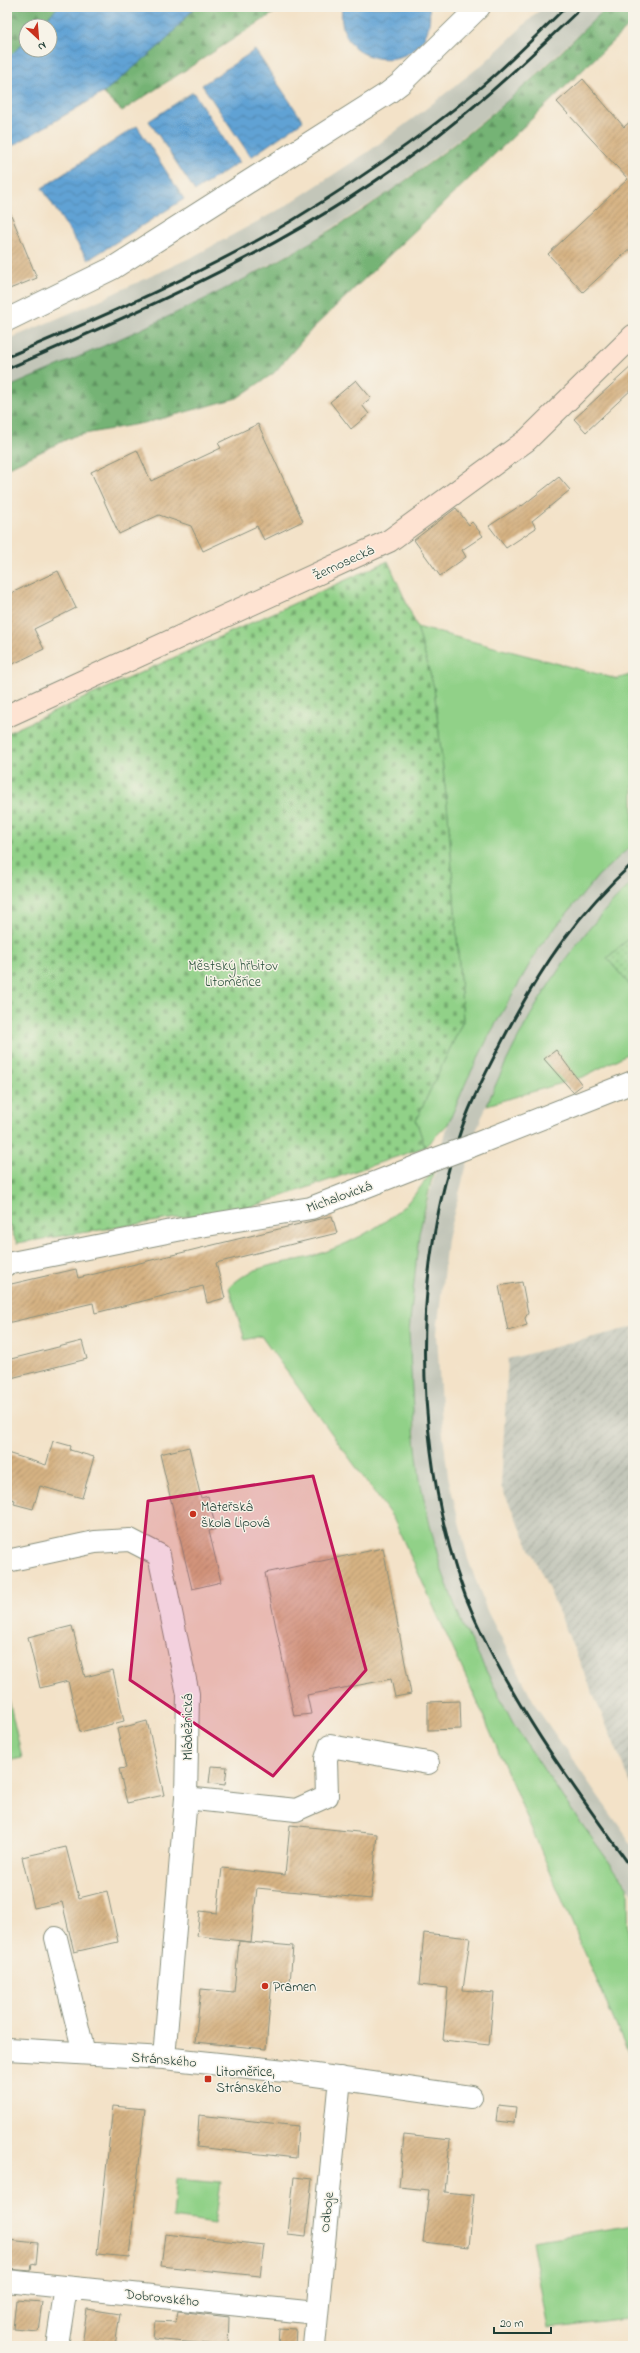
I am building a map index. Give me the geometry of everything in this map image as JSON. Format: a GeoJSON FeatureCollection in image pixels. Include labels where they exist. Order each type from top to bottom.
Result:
{"type":"FeatureCollection","features":[{"type":"Feature","properties":{"kind":"main road","name":"Žernosecká"},"geometry":{"type":"LineString","coordinates":[[7,716],[388,541],[527,440],[633,336]]}},
{"type":"Feature","properties":{"kind":"street"},"geometry":{"type":"LineString","coordinates":[[7,320],[113,268],[388,93],[416,69],[479,7]]}},
{"type":"Feature","properties":{"kind":"street","name":"Michalovická"},"geometry":{"type":"LineString","coordinates":[[7,1264],[182,1229],[311,1208],[633,1082]]}},
{"type":"Feature","properties":{"kind":"street","name":"Mládežnická"},"geometry":{"type":"LineString","coordinates":[[7,1561],[95,1542],[130,1540],[159,1555],[188,1694],[186,1798],[164,2058]]}},
{"type":"Feature","properties":{"kind":"street"},"geometry":{"type":"LineString","coordinates":[[186,1798],[296,1810],[327,1796],[326,1759],[330,1746],[428,1763]]}},
{"type":"Feature","properties":{"kind":"street"},"geometry":{"type":"LineString","coordinates":[[56,1938],[84,2053]]}},
{"type":"Feature","properties":{"kind":"street","name":"Stránského"},"geometry":{"type":"LineString","coordinates":[[7,2049],[164,2058],[340,2078],[471,2097]]}},
{"type":"Feature","properties":{"kind":"street","name":"Odboje"},"geometry":{"type":"LineString","coordinates":[[314,2346],[340,2078]]}},
{"type":"Feature","properties":{"kind":"street","name":"Dobrovského"},"geometry":{"type":"LineString","coordinates":[[7,2281],[316,2313]]}},
{"type":"Feature","properties":{"kind":"street"},"geometry":{"type":"LineString","coordinates":[[57,2346],[66,2287]]}},
{"type":"Feature","properties":{"kind":"highlighted area"},"geometry":{"type":"Polygon","coordinates":[[[313,1476],[366,1670],[273,1776],[130,1680],[148,1501],[313,1476]]]}},
{"type":"Feature","properties":{"kind":"shaded area"},"geometry":{"type":"Polygon","coordinates":[[[543,7],[607,7],[513,96],[450,146],[393,189],[307,244],[214,295],[109,344],[7,388],[7,340],[91,304],[194,256],[284,207],[368,152],[423,111],[484,63],[543,7]]]}},
{"type":"Feature","properties":{"kind":"shaded area"},"geometry":{"type":"Polygon","coordinates":[[[633,844],[633,882],[619,895],[539,1002],[492,1092],[475,1134],[447,1239],[437,1333],[442,1426],[448,1476],[468,1559],[487,1611],[538,1710],[633,1846],[633,1894],[565,1801],[514,1725],[461,1622],[441,1568],[420,1481],[410,1380],[409,1332],[419,1234],[448,1124],[467,1080],[514,988],[540,946],[598,876],[633,844]]]}},
{"type":"Feature","properties":{"kind":"shaded area"},"geometry":{"type":"Polygon","coordinates":[[[633,1327],[633,1789],[552,1596],[501,1486],[508,1359],[633,1327]]]}},
{"type":"Feature","properties":{"kind":"green space"},"geometry":{"type":"Polygon","coordinates":[[[7,7],[58,7],[47,18],[18,18],[18,48],[7,59],[7,7]]]}},
{"type":"Feature","properties":{"kind":"green space"},"geometry":{"type":"Polygon","coordinates":[[[195,7],[283,7],[122,111],[103,93],[163,43],[195,7]]]}},
{"type":"Feature","properties":{"kind":"green space"},"geometry":{"type":"Polygon","coordinates":[[[607,7],[633,7],[633,22],[312,329],[274,373],[237,398],[149,422],[74,436],[7,468],[7,388],[159,321],[233,285],[306,245],[360,212],[464,137],[513,96],[607,7]]]}},
{"type":"Feature","properties":{"kind":"green space","name":"Městský hřbitov Litoměřice"},"geometry":{"type":"Polygon","coordinates":[[[388,561],[417,627],[434,688],[448,814],[463,1021],[416,1120],[425,1147],[254,1206],[17,1243],[7,1221],[7,733],[388,561]]]}},
{"type":"Feature","properties":{"kind":"green space"},"geometry":{"type":"Polygon","coordinates":[[[417,627],[617,679],[633,674],[633,844],[598,876],[540,946],[491,1032],[467,1080],[448,1124],[425,1147],[416,1120],[463,1021],[448,814],[434,688],[417,627]]]}},
{"type":"Feature","properties":{"kind":"green space"},"geometry":{"type":"Polygon","coordinates":[[[633,882],[633,935],[607,958],[633,989],[633,1051],[583,1077],[487,1105],[515,1045],[548,986],[567,957],[588,930],[633,882]]]}},
{"type":"Feature","properties":{"kind":"green space"},"geometry":{"type":"Polygon","coordinates":[[[633,935],[633,989],[607,958],[633,935]]]}},
{"type":"Feature","properties":{"kind":"green space"},"geometry":{"type":"Polygon","coordinates":[[[434,1169],[419,1234],[409,1332],[414,1429],[420,1481],[441,1568],[461,1622],[514,1725],[565,1801],[628,1888],[629,1970],[633,1982],[633,2065],[476,1699],[393,1518],[261,1336],[245,1340],[229,1288],[247,1274],[256,1270],[266,1266],[323,1253],[373,1229],[405,1205],[434,1169]]]}},
{"type":"Feature","properties":{"kind":"green space"},"geometry":{"type":"Polygon","coordinates":[[[9,1700],[22,1758],[7,1761],[7,1701],[9,1700]]]}},
{"type":"Feature","properties":{"kind":"green space"},"geometry":{"type":"Polygon","coordinates":[[[176,2179],[221,2183],[215,2224],[173,2218],[176,2179]]]}},
{"type":"Feature","properties":{"kind":"green space"},"geometry":{"type":"Polygon","coordinates":[[[633,2225],[633,2318],[548,2329],[532,2241],[633,2225]]]}},
{"type":"Feature","properties":{"kind":"water"},"geometry":{"type":"Polygon","coordinates":[[[58,7],[195,7],[163,43],[103,93],[7,149],[7,59],[18,48],[18,58],[58,58],[58,18],[47,18],[58,7]]]}},
{"type":"Feature","properties":{"kind":"water"},"geometry":{"type":"Polygon","coordinates":[[[342,7],[429,7],[428,30],[418,46],[403,56],[386,59],[368,56],[353,46],[344,30],[342,7]]]}},
{"type":"Feature","properties":{"kind":"water"},"geometry":{"type":"Polygon","coordinates":[[[255,50],[303,121],[251,157],[202,85],[255,50]]]}},
{"type":"Feature","properties":{"kind":"water"},"geometry":{"type":"Polygon","coordinates":[[[193,92],[239,162],[195,191],[149,121],[193,92]]]}},
{"type":"Feature","properties":{"kind":"water"},"geometry":{"type":"Polygon","coordinates":[[[137,126],[184,199],[88,260],[42,188],[137,126]]]}},
{"type":"Feature","properties":{"kind":"building"},"geometry":{"type":"Polygon","coordinates":[[[583,79],[624,127],[633,119],[633,246],[583,292],[548,254],[628,179],[557,102],[583,79]]]}},
{"type":"Feature","properties":{"kind":"building"},"geometry":{"type":"Polygon","coordinates":[[[7,205],[37,278],[7,290],[7,205]]]}},
{"type":"Feature","properties":{"kind":"building"},"geometry":{"type":"Polygon","coordinates":[[[633,365],[633,388],[586,432],[574,419],[633,365]]]}},
{"type":"Feature","properties":{"kind":"building"},"geometry":{"type":"Polygon","coordinates":[[[356,380],[371,398],[362,405],[369,414],[351,429],[330,402],[356,380]]]}},
{"type":"Feature","properties":{"kind":"building"},"geometry":{"type":"Polygon","coordinates":[[[258,424],[303,521],[264,540],[257,526],[203,551],[191,526],[159,515],[119,534],[91,472],[137,450],[151,481],[221,448],[218,443],[258,424]]]}},
{"type":"Feature","properties":{"kind":"building"},"geometry":{"type":"Polygon","coordinates":[[[559,477],[570,490],[532,521],[536,528],[506,548],[489,526],[521,505],[522,506],[559,477]]]}},
{"type":"Feature","properties":{"kind":"building"},"geometry":{"type":"Polygon","coordinates":[[[456,508],[469,525],[472,522],[483,536],[462,550],[466,557],[440,576],[414,540],[456,508]]]}},
{"type":"Feature","properties":{"kind":"building"},"geometry":{"type":"Polygon","coordinates":[[[58,571],[76,608],[34,629],[44,649],[7,667],[7,595],[58,571]]]}},
{"type":"Feature","properties":{"kind":"building"},"geometry":{"type":"Polygon","coordinates":[[[556,1050],[582,1085],[573,1092],[544,1059],[556,1050]]]}},
{"type":"Feature","properties":{"kind":"building"},"geometry":{"type":"Polygon","coordinates":[[[332,1216],[337,1233],[216,1263],[225,1298],[207,1303],[203,1286],[95,1313],[93,1303],[7,1323],[7,1285],[76,1269],[78,1278],[332,1216]]]}},
{"type":"Feature","properties":{"kind":"building"},"geometry":{"type":"Polygon","coordinates":[[[522,1282],[528,1313],[525,1318],[527,1325],[508,1331],[499,1286],[522,1282]]]}},
{"type":"Feature","properties":{"kind":"building"},"geometry":{"type":"Polygon","coordinates":[[[82,1341],[87,1359],[7,1379],[7,1360],[82,1341]]]}},
{"type":"Feature","properties":{"kind":"building"},"geometry":{"type":"Polygon","coordinates":[[[53,1441],[71,1446],[70,1450],[94,1457],[82,1498],[40,1486],[33,1509],[14,1504],[15,1500],[7,1498],[7,1453],[46,1465],[53,1441]]]}},
{"type":"Feature","properties":{"kind":"building","name":"Mateřská škola Lipová"},"geometry":{"type":"Polygon","coordinates":[[[189,1447],[201,1498],[208,1496],[216,1529],[209,1531],[221,1582],[192,1589],[160,1454],[189,1447]]]}},
{"type":"Feature","properties":{"kind":"building"},"geometry":{"type":"Polygon","coordinates":[[[383,1548],[411,1694],[395,1697],[391,1679],[307,1695],[311,1714],[294,1716],[265,1573],[383,1548]]]}},
{"type":"Feature","properties":{"kind":"building"},"geometry":{"type":"Polygon","coordinates":[[[72,1626],[85,1677],[113,1670],[124,1721],[80,1732],[68,1681],[40,1688],[28,1637],[72,1626]]]}},
{"type":"Feature","properties":{"kind":"building"},"geometry":{"type":"Polygon","coordinates":[[[460,1701],[461,1729],[428,1730],[428,1702],[460,1701]]]}},
{"type":"Feature","properties":{"kind":"building"},"geometry":{"type":"Polygon","coordinates":[[[147,1721],[164,1795],[127,1803],[119,1769],[126,1768],[117,1729],[147,1721]]]}},
{"type":"Feature","properties":{"kind":"building"},"geometry":{"type":"Polygon","coordinates":[[[211,1766],[227,1767],[225,1785],[209,1783],[211,1766]]]}},
{"type":"Feature","properties":{"kind":"building"},"geometry":{"type":"Polygon","coordinates":[[[290,1825],[377,1834],[371,1899],[257,1888],[251,1942],[197,1936],[200,1911],[217,1913],[222,1868],[285,1875],[290,1825]]]}},
{"type":"Feature","properties":{"kind":"building"},"geometry":{"type":"Polygon","coordinates":[[[66,1847],[79,1898],[107,1891],[118,1942],[74,1952],[62,1902],[34,1908],[22,1857],[66,1847]]]}},
{"type":"Feature","properties":{"kind":"building"},"geometry":{"type":"Polygon","coordinates":[[[424,1933],[470,1938],[463,1990],[494,1993],[489,2045],[443,2040],[448,1988],[419,1985],[424,1933]]]}},
{"type":"Feature","properties":{"kind":"building"},"geometry":{"type":"Polygon","coordinates":[[[239,1941],[293,1946],[290,1983],[272,1981],[266,2049],[195,2042],[201,1989],[234,1992],[239,1941]]]}},
{"type":"Feature","properties":{"kind":"building"},"geometry":{"type":"Polygon","coordinates":[[[498,2105],[516,2107],[514,2123],[496,2121],[498,2105]]]}},
{"type":"Feature","properties":{"kind":"building"},"geometry":{"type":"Polygon","coordinates":[[[113,2106],[145,2109],[129,2257],[97,2254],[113,2106]]]}},
{"type":"Feature","properties":{"kind":"building"},"geometry":{"type":"Polygon","coordinates":[[[199,2115],[298,2126],[296,2158],[197,2147],[199,2115]]]}},
{"type":"Feature","properties":{"kind":"building"},"geometry":{"type":"Polygon","coordinates":[[[404,2135],[450,2140],[445,2192],[474,2195],[469,2247],[423,2242],[429,2190],[399,2187],[404,2135]]]}},
{"type":"Feature","properties":{"kind":"building"},"geometry":{"type":"Polygon","coordinates":[[[294,2177],[312,2179],[306,2236],[288,2234],[294,2177]]]}},
{"type":"Feature","properties":{"kind":"building"},"geometry":{"type":"Polygon","coordinates":[[[165,2234],[264,2245],[260,2276],[161,2266],[165,2234]]]}},
{"type":"Feature","properties":{"kind":"building"},"geometry":{"type":"Polygon","coordinates":[[[7,2240],[38,2243],[36,2265],[32,2264],[31,2271],[7,2269],[7,2240]]]}},
{"type":"Feature","properties":{"kind":"building"},"geometry":{"type":"Polygon","coordinates":[[[16,2300],[42,2302],[38,2331],[13,2329],[16,2300]]]}},
{"type":"Feature","properties":{"kind":"building"},"geometry":{"type":"Polygon","coordinates":[[[87,2309],[120,2314],[115,2346],[82,2346],[87,2309]]]}},
{"type":"Feature","properties":{"kind":"building"},"geometry":{"type":"Polygon","coordinates":[[[178,2311],[229,2317],[228,2346],[153,2339],[155,2321],[176,2322],[178,2311]]]}},
{"type":"Feature","properties":{"kind":"building"},"geometry":{"type":"Polygon","coordinates":[[[279,2328],[296,2329],[295,2346],[278,2346],[279,2328]]]}},
{"type":"Feature","properties":{"kind":"railway"},"geometry":{"type":"LineString","coordinates":[[7,357],[116,310],[188,276],[259,240],[319,204],[398,152],[448,114],[496,74],[566,7]]}},
{"type":"Feature","properties":{"kind":"railway"},"geometry":{"type":"LineString","coordinates":[[7,369],[119,320],[229,267],[336,207],[387,173],[455,122],[511,74],[582,7]]}},
{"type":"Feature","properties":{"kind":"railway"},"geometry":{"type":"LineString","coordinates":[[633,863],[595,901],[549,960],[509,1028],[466,1117],[449,1169],[439,1209],[427,1289],[425,1329],[427,1410],[437,1493],[452,1557],[467,1599],[491,1653],[528,1717],[568,1779],[633,1870]]}},
{"type":"Feature","properties":{"kind":"place","name":"Mateřská škola Lipová"},"geometry":{"type":"Point","coordinates":[193,1514]}},
{"type":"Feature","properties":{"kind":"place","name":"Pramen"},"geometry":{"type":"Point","coordinates":[265,1986]}},
{"type":"Feature","properties":{"kind":"place","name":"Litoměřice, Stránského"},"geometry":{"type":"Point","coordinates":[208,2079]}}]}
